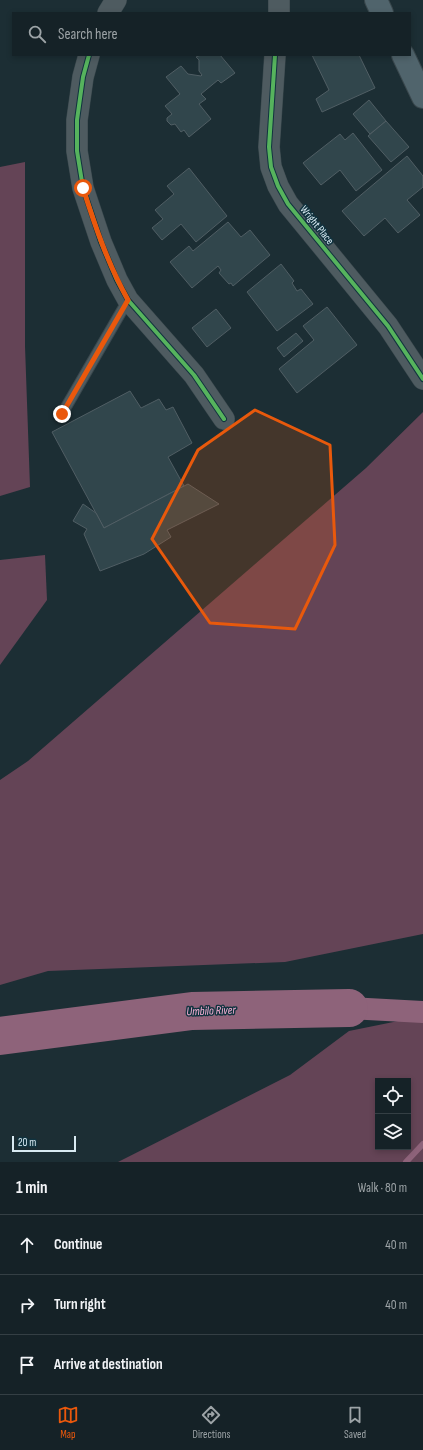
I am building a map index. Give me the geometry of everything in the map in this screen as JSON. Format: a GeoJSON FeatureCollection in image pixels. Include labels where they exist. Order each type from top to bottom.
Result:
{"type":"FeatureCollection","features":[{"type":"Feature","properties":{"kind":"highway"},"geometry":{"type":"LineString","coordinates":[[376,0],[382,12]]}},
{"type":"Feature","properties":{"kind":"highway"},"geometry":{"type":"LineString","coordinates":[[403,56],[423,97]]}},
{"type":"Feature","properties":{"kind":"street"},"geometry":{"type":"LineString","coordinates":[[109,12],[116,0]]}},
{"type":"Feature","properties":{"kind":"street"},"geometry":{"type":"LineString","coordinates":[[279,0],[279,12]]}},
{"type":"Feature","properties":{"kind":"street"},"geometry":{"type":"LineString","coordinates":[[89,56],[83,77],[77,120],[78,151],[83,188],[101,242],[117,280],[128,300],[194,375],[224,419]]}},
{"type":"Feature","properties":{"kind":"street","name":"Wright Place"},"geometry":{"type":"LineString","coordinates":[[274,56],[269,147],[271,168],[278,186],[288,204],[388,326],[423,379]]}},
{"type":"Feature","properties":{"kind":"lane"},"geometry":{"type":"LineString","coordinates":[[62,414],[128,300]]}},
{"type":"Feature","properties":{"kind":"highlighted area"},"geometry":{"type":"Polygon","coordinates":[[[255,410],[330,445],[335,545],[295,629],[210,623],[152,539],[198,450],[255,410]]]}},
{"type":"Feature","properties":{"kind":"shaded area"},"geometry":{"type":"Polygon","coordinates":[[[25,162],[25,346],[30,487],[0,496],[0,167],[25,162]]]}},
{"type":"Feature","properties":{"kind":"shaded area"},"geometry":{"type":"Polygon","coordinates":[[[423,412],[423,934],[285,962],[48,971],[0,985],[0,780],[28,761],[366,468],[423,412]]]}},
{"type":"Feature","properties":{"kind":"shaded area"},"geometry":{"type":"Polygon","coordinates":[[[45,555],[47,600],[0,665],[0,560],[45,555]]]}},
{"type":"Feature","properties":{"kind":"shaded area"},"geometry":{"type":"Polygon","coordinates":[[[423,1016],[423,1162],[118,1162],[290,1075],[349,1031],[423,1016]]]}},
{"type":"Feature","properties":{"kind":"building"},"geometry":{"type":"Polygon","coordinates":[[[221,56],[235,73],[221,83],[218,80],[201,94],[206,99],[199,104],[211,119],[189,137],[184,130],[181,132],[175,124],[171,125],[167,121],[167,118],[172,114],[165,106],[180,94],[166,77],[181,66],[188,74],[201,76],[202,75],[199,71],[199,60],[196,57],[221,56]]]}},
{"type":"Feature","properties":{"kind":"building"},"geometry":{"type":"Polygon","coordinates":[[[312,56],[359,56],[375,88],[322,112],[316,99],[329,90],[312,56]]]}},
{"type":"Feature","properties":{"kind":"building"},"geometry":{"type":"Polygon","coordinates":[[[369,100],[386,121],[370,134],[353,114],[369,100]]]}},
{"type":"Feature","properties":{"kind":"building"},"geometry":{"type":"Polygon","coordinates":[[[386,121],[409,147],[391,162],[368,136],[386,121]]]}},
{"type":"Feature","properties":{"kind":"building"},"geometry":{"type":"Polygon","coordinates":[[[353,133],[382,170],[356,191],[340,170],[321,185],[303,163],[340,134],[345,140],[353,133]]]}},
{"type":"Feature","properties":{"kind":"building"},"geometry":{"type":"Polygon","coordinates":[[[407,156],[423,176],[423,187],[407,200],[420,215],[398,233],[385,218],[364,236],[342,211],[407,156]]]}},
{"type":"Feature","properties":{"kind":"building"},"geometry":{"type":"Polygon","coordinates":[[[189,168],[227,216],[196,242],[181,224],[162,240],[152,228],[163,219],[155,210],[174,194],[167,186],[189,168]]]}},
{"type":"Feature","properties":{"kind":"building"},"geometry":{"type":"Polygon","coordinates":[[[228,222],[241,237],[250,230],[270,255],[233,286],[231,283],[229,284],[219,273],[221,270],[218,266],[192,288],[170,262],[189,246],[193,251],[228,222]]]}},
{"type":"Feature","properties":{"kind":"building"},"geometry":{"type":"Polygon","coordinates":[[[281,264],[294,281],[292,283],[297,291],[301,289],[313,304],[277,331],[247,292],[281,264]]]}},
{"type":"Feature","properties":{"kind":"building"},"geometry":{"type":"Polygon","coordinates":[[[327,307],[357,345],[297,393],[279,369],[314,340],[303,326],[327,307]]]}},
{"type":"Feature","properties":{"kind":"building"},"geometry":{"type":"Polygon","coordinates":[[[216,309],[231,328],[207,347],[192,328],[216,309]]]}},
{"type":"Feature","properties":{"kind":"building"},"geometry":{"type":"Polygon","coordinates":[[[296,333],[303,341],[284,357],[277,348],[296,333]]]}},
{"type":"Feature","properties":{"kind":"building"},"geometry":{"type":"Polygon","coordinates":[[[130,391],[141,408],[159,399],[166,410],[173,407],[192,443],[168,457],[184,486],[104,528],[52,432],[130,391]]]}},
{"type":"Feature","properties":{"kind":"building"},"geometry":{"type":"Polygon","coordinates":[[[188,484],[219,504],[167,530],[171,537],[144,554],[100,571],[84,534],[87,529],[73,521],[83,504],[96,513],[104,528],[188,484]]]}},
{"type":"Feature","properties":{"kind":"waterway","name":"Umbilo River"},"geometry":{"type":"LineString","coordinates":[[349,1008],[423,1012]]}},
{"type":"Feature","properties":{"kind":"waterway","name":"Umbilo River"},"geometry":{"type":"LineString","coordinates":[[0,1036],[192,1011],[349,1008]]}},
{"type":"Feature","properties":{"kind":"waterway"},"geometry":{"type":"LineString","coordinates":[[406,1162],[423,1144]]}},
{"type":"Feature","properties":{"kind":"cycle path"},"geometry":{"type":"LineString","coordinates":[[89,56],[83,77],[77,120],[77,151],[83,188],[101,242],[117,280],[128,300],[194,375],[224,419]]}},
{"type":"Feature","properties":{"kind":"cycle path"},"geometry":{"type":"LineString","coordinates":[[275,56],[269,147],[271,167],[278,186],[288,204],[388,326],[423,379]]}},
{"type":"Feature","properties":{"kind":"route"},"geometry":{"type":"LineString","coordinates":[[62,414],[128,300],[117,280],[101,242],[83,188]]}}]}
